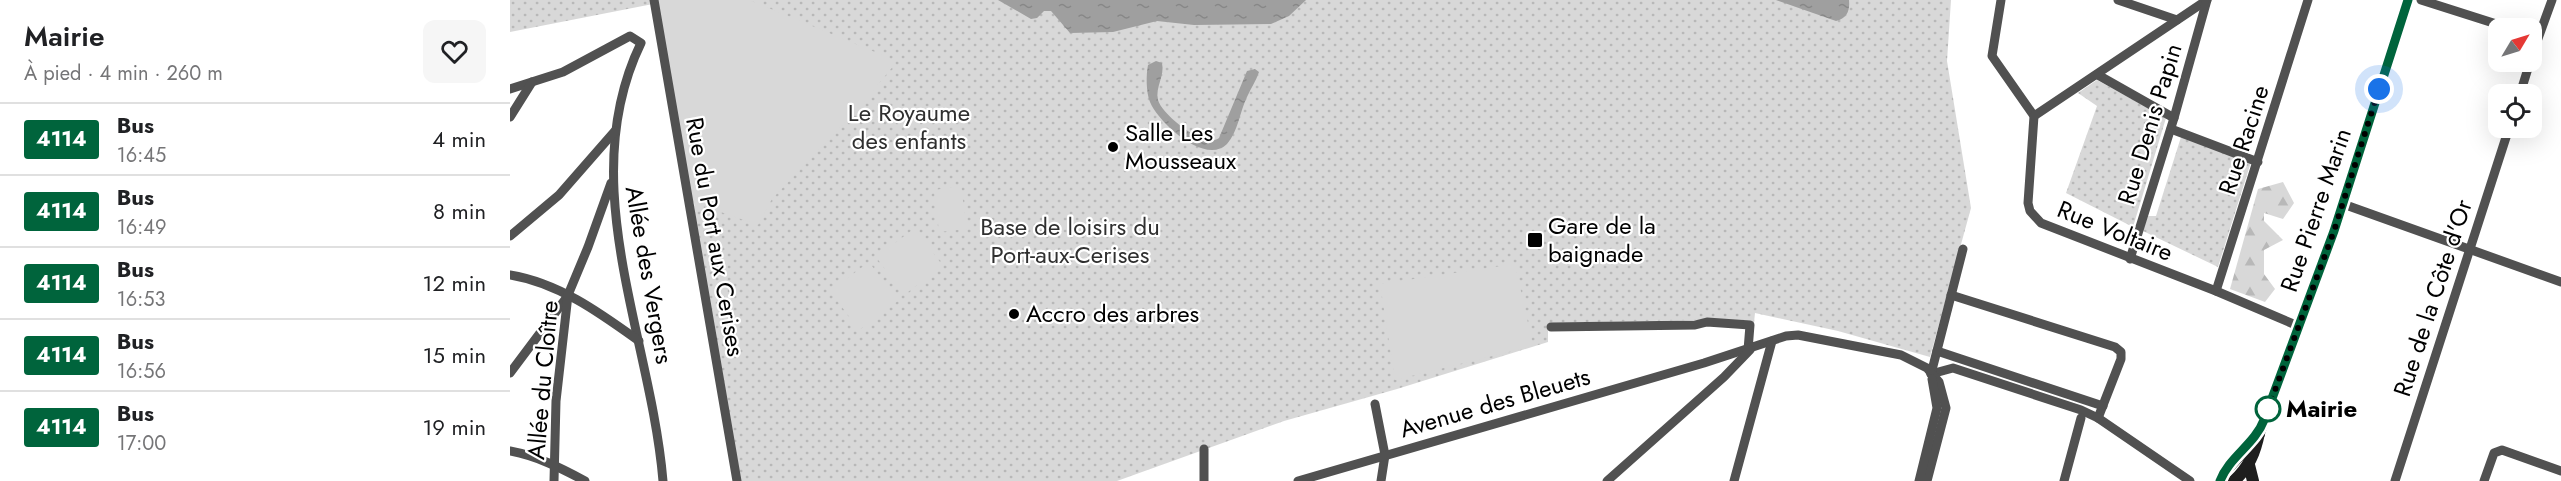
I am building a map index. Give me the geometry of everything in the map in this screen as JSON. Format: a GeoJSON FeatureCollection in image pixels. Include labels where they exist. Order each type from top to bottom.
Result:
{"type":"FeatureCollection","features":[{"type":"Feature","properties":{"kind":"street","name":"Rue du Port aux Cerises"},"geometry":{"type":"LineString","coordinates":[[654,0],[737,481]]}},
{"type":"Feature","properties":{"kind":"street"},"geometry":{"type":"LineString","coordinates":[[2001,0],[1992,56],[2034,116],[2207,0]]}},
{"type":"Feature","properties":{"kind":"street"},"geometry":{"type":"LineString","coordinates":[[2118,0],[2177,20]]}},
{"type":"Feature","properties":{"kind":"street","name":"Rue Denis Papin"},"geometry":{"type":"LineString","coordinates":[[2130,259],[2171,129],[2207,0]]}},
{"type":"Feature","properties":{"kind":"street","name":"Rue Racine"},"geometry":{"type":"LineString","coordinates":[[2216,291],[2308,0]]}},
{"type":"Feature","properties":{"kind":"street","name":"Rue Pierre Marin"},"geometry":{"type":"LineString","coordinates":[[2234,481],[2249,465],[2343,204],[2408,0]]}},
{"type":"Feature","properties":{"kind":"street"},"geometry":{"type":"LineString","coordinates":[[2421,0],[2488,21]]}},
{"type":"Feature","properties":{"kind":"street"},"geometry":{"type":"LineString","coordinates":[[2542,22],[2552,0]]}},
{"type":"Feature","properties":{"kind":"street","name":"Allée des Vergers"},"geometry":{"type":"LineString","coordinates":[[532,82],[563,72],[630,36],[641,43],[620,103],[615,131],[612,182],[619,243],[655,414],[663,481]]}},
{"type":"Feature","properties":{"kind":"street"},"geometry":{"type":"LineString","coordinates":[[2098,75],[2174,118]]}},
{"type":"Feature","properties":{"kind":"street"},"geometry":{"type":"LineString","coordinates":[[510,89],[532,82]]}},
{"type":"Feature","properties":{"kind":"street"},"geometry":{"type":"LineString","coordinates":[[510,117],[532,82]]}},
{"type":"Feature","properties":{"kind":"street","name":"Rue Voltaire"},"geometry":{"type":"LineString","coordinates":[[2034,116],[2028,203],[2031,211],[2041,223],[2216,291],[2298,326]]}},
{"type":"Feature","properties":{"kind":"street"},"geometry":{"type":"LineString","coordinates":[[2171,129],[2258,162]]}},
{"type":"Feature","properties":{"kind":"street"},"geometry":{"type":"LineString","coordinates":[[510,236],[559,195],[615,131]]}},
{"type":"Feature","properties":{"kind":"street","name":"Rue de la Côte d'Or"},"geometry":{"type":"LineString","coordinates":[[2394,481],[2506,138]]}},
{"type":"Feature","properties":{"kind":"street","name":"Allée du Cloître"},"geometry":{"type":"LineString","coordinates":[[554,481],[556,401],[568,295],[612,182]]}},
{"type":"Feature","properties":{"kind":"street"},"geometry":{"type":"LineString","coordinates":[[2343,204],[2561,282]]}},
{"type":"Feature","properties":{"kind":"street"},"geometry":{"type":"LineString","coordinates":[[1919,481],[1938,401],[1931,374],[1963,249]]}},
{"type":"Feature","properties":{"kind":"street"},"geometry":{"type":"LineString","coordinates":[[510,275],[528,278],[568,295],[604,316],[639,341]]}},
{"type":"Feature","properties":{"kind":"street"},"geometry":{"type":"LineString","coordinates":[[510,373],[568,295]]}},
{"type":"Feature","properties":{"kind":"street"},"geometry":{"type":"LineString","coordinates":[[1951,295],[2115,347],[2121,352],[2121,358],[2098,418]]}},
{"type":"Feature","properties":{"kind":"street"},"geometry":{"type":"LineString","coordinates":[[1551,327],[1673,326],[1701,325],[1707,322],[1750,325],[1750,349],[1701,398],[1607,481]]}},
{"type":"Feature","properties":{"kind":"street","name":"Avenue des Bleuets"},"geometry":{"type":"LineString","coordinates":[[1298,481],[1798,335],[1901,355],[1918,361],[1931,374]]}},
{"type":"Feature","properties":{"kind":"street"},"geometry":{"type":"LineString","coordinates":[[1734,481],[1772,341]]}},
{"type":"Feature","properties":{"kind":"street"},"geometry":{"type":"LineString","coordinates":[[1937,351],[2103,406]]}},
{"type":"Feature","properties":{"kind":"street"},"geometry":{"type":"LineString","coordinates":[[1931,374],[1953,368],[2081,410],[2098,418],[2190,481]]}},
{"type":"Feature","properties":{"kind":"street"},"geometry":{"type":"LineString","coordinates":[[1927,481],[1946,408],[1943,389],[1931,374]]}},
{"type":"Feature","properties":{"kind":"street"},"geometry":{"type":"LineString","coordinates":[[1374,404],[1385,455],[1382,481]]}},
{"type":"Feature","properties":{"kind":"street"},"geometry":{"type":"LineString","coordinates":[[2064,481],[2081,418]]}},
{"type":"Feature","properties":{"kind":"street","name":"Rue Pierre Marin"},"geometry":{"type":"LineString","coordinates":[[2220,481],[2226,470],[2259,433]]}},
{"type":"Feature","properties":{"kind":"street"},"geometry":{"type":"LineString","coordinates":[[1204,449],[1204,481]]}},
{"type":"Feature","properties":{"kind":"street"},"geometry":{"type":"LineString","coordinates":[[2484,481],[2494,453],[2502,450],[2561,471]]}},
{"type":"Feature","properties":{"kind":"street"},"geometry":{"type":"LineString","coordinates":[[510,451],[526,454],[554,465],[585,481]]}},
{"type":"Feature","properties":{"kind":"street"},"geometry":{"type":"LineString","coordinates":[[2249,465],[2253,481]]}},
{"type":"Feature","properties":{"kind":"green space","name":"Base de loisirs du Port-aux-Cerises"},"geometry":{"type":"Polygon","coordinates":[[[510,0],[1951,0],[1947,61],[1971,208],[1930,357],[1838,331],[1755,313],[1754,323],[1699,320],[1548,323],[1548,342],[1284,421],[1117,481],[735,481],[702,285],[691,171],[658,3],[510,32],[510,0]]]}},
{"type":"Feature","properties":{"kind":"green space"},"geometry":{"type":"Polygon","coordinates":[[[654,0],[749,0],[887,57],[895,64],[856,111],[772,199],[758,225],[689,201],[654,0]]]}},
{"type":"Feature","properties":{"kind":"green space"},"geometry":{"type":"Polygon","coordinates":[[[2097,80],[2166,118],[2133,227],[2066,193],[2097,106],[2078,93],[2097,80]]]}},
{"type":"Feature","properties":{"kind":"green space"},"geometry":{"type":"Polygon","coordinates":[[[2181,137],[2251,162],[2218,267],[2143,231],[2148,216],[2156,216],[2181,137]]]}},
{"type":"Feature","properties":{"kind":"green space"},"geometry":{"type":"Polygon","coordinates":[[[2283,182],[2294,203],[2283,219],[2264,213],[2264,221],[2283,240],[2264,250],[2264,274],[2275,289],[2265,302],[2230,289],[2258,189],[2283,182]]]}},
{"type":"Feature","properties":{"kind":"green space"},"geometry":{"type":"Polygon","coordinates":[[[961,186],[967,229],[939,232],[934,190],[961,186]]]}},
{"type":"Feature","properties":{"kind":"green space"},"geometry":{"type":"Polygon","coordinates":[[[915,228],[943,266],[904,295],[876,257],[915,228]]]}},
{"type":"Feature","properties":{"kind":"green space"},"geometry":{"type":"Polygon","coordinates":[[[869,262],[898,301],[859,330],[830,291],[869,262]]]}},
{"type":"Feature","properties":{"kind":"green space"},"geometry":{"type":"Polygon","coordinates":[[[1515,264],[1533,346],[1395,380],[1380,284],[1515,264]]]}},
{"type":"Feature","properties":{"kind":"water"},"geometry":{"type":"Polygon","coordinates":[[[998,0],[1306,0],[1289,16],[1271,24],[1194,25],[1157,21],[1113,32],[1070,33],[1051,11],[1044,11],[1037,18],[1031,19],[998,0]]]}},
{"type":"Feature","properties":{"kind":"water"},"geometry":{"type":"Polygon","coordinates":[[[1776,0],[1849,0],[1849,8],[1845,16],[1836,21],[1776,0]]]}},
{"type":"Feature","properties":{"kind":"water"},"geometry":{"type":"Polygon","coordinates":[[[1156,61],[1162,63],[1163,68],[1157,95],[1161,106],[1185,129],[1205,139],[1213,140],[1219,138],[1247,71],[1255,69],[1259,72],[1234,134],[1227,144],[1218,149],[1207,150],[1195,146],[1183,139],[1162,120],[1150,102],[1147,89],[1148,65],[1156,61]]]}},
{"type":"Feature","properties":{"kind":"bus line","name":"4114"},"geometry":{"type":"LineString","coordinates":[[2220,481],[2226,470],[2259,433],[2334,231],[2408,0]]}},
{"type":"Feature","properties":{"kind":"place","name":"Salle Les Mousseaux"},"geometry":{"type":"Point","coordinates":[1113,147]}},
{"type":"Feature","properties":{"kind":"place","name":"Gare de la baignade"},"geometry":{"type":"Point","coordinates":[1535,240]}},
{"type":"Feature","properties":{"kind":"place","name":"Accro des arbres"},"geometry":{"type":"Point","coordinates":[1014,314]}},
{"type":"Feature","properties":{"kind":"place","name":"Mairie"},"geometry":{"type":"Point","coordinates":[2268,409]}},
{"type":"Feature","properties":{"kind":"route"},"geometry":{"type":"LineString","coordinates":[[2268,409],[2334,231],[2379,89]]}},
{"type":"Feature","properties":{"kind":"park label","name":"Le Royaume des enfants"},"geometry":{"type":"Point","coordinates":[909,127]}}]}
